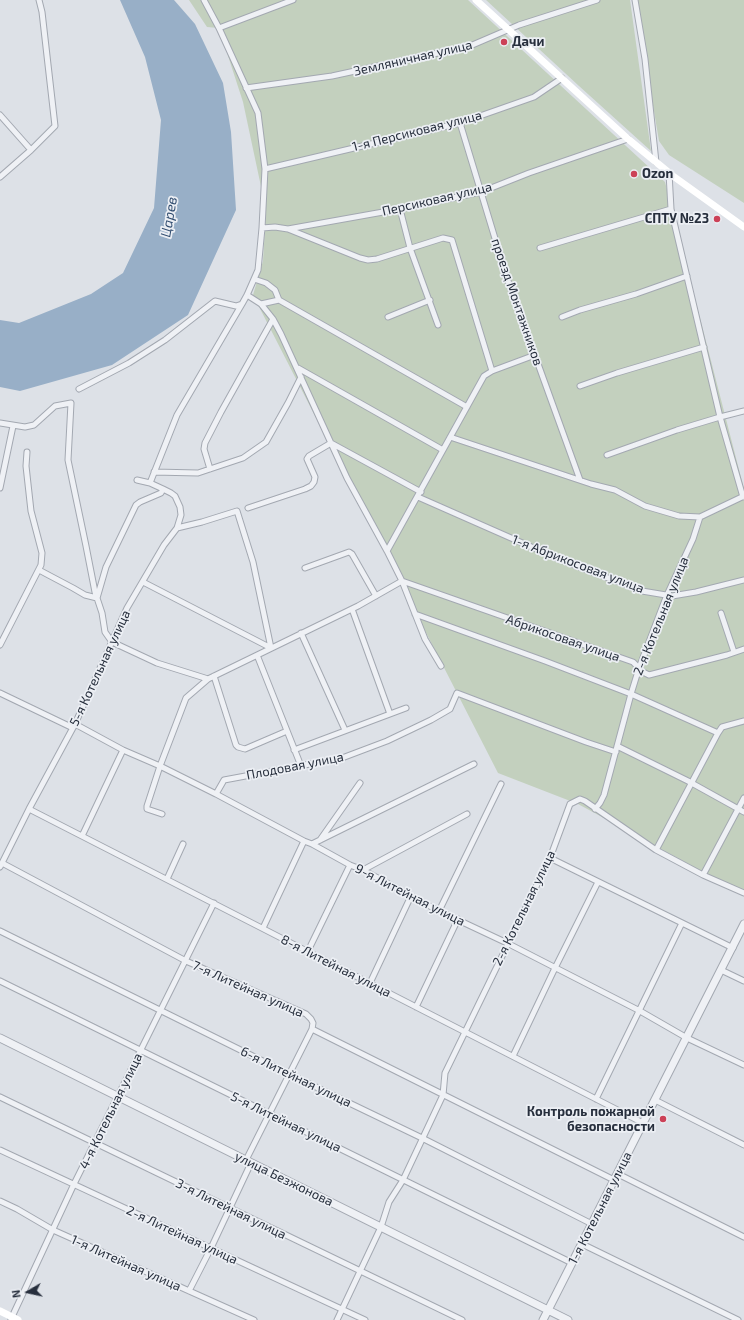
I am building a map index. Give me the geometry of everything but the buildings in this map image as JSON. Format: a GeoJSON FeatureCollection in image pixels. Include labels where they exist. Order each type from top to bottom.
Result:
{"type":"FeatureCollection","features":[{"type":"Feature","properties":{"kind":"main road"},"geometry":{"type":"LineString","coordinates":[[476,0],[628,139],[669,173],[744,226]]}},
{"type":"Feature","properties":{"kind":"main road"},"geometry":{"type":"LineString","coordinates":[[0,1311],[13,1319]]}},
{"type":"Feature","properties":{"kind":"street"},"geometry":{"type":"LineString","coordinates":[[0,177],[31,150],[55,126],[42,12],[39,0]]}},
{"type":"Feature","properties":{"kind":"street"},"geometry":{"type":"LineString","coordinates":[[150,484],[177,414],[248,295],[258,270],[265,169],[258,113],[219,28],[204,0]]}},
{"type":"Feature","properties":{"kind":"street"},"geometry":{"type":"LineString","coordinates":[[219,28],[293,0]]}},
{"type":"Feature","properties":{"kind":"street","name":"Земляничная улица"},"geometry":{"type":"LineString","coordinates":[[246,88],[332,76],[470,46],[519,25],[597,0]]}},
{"type":"Feature","properties":{"kind":"street"},"geometry":{"type":"LineString","coordinates":[[635,0],[645,59],[656,162]]}},
{"type":"Feature","properties":{"kind":"street","name":"1-я Персиковая улица"},"geometry":{"type":"LineString","coordinates":[[265,169],[460,123],[534,97],[562,78]]}},
{"type":"Feature","properties":{"kind":"street"},"geometry":{"type":"LineString","coordinates":[[0,115],[31,150]]}},
{"type":"Feature","properties":{"kind":"street","name":"проезд Монтажников"},"geometry":{"type":"LineString","coordinates":[[460,123],[482,192],[506,278],[580,480]]}},
{"type":"Feature","properties":{"kind":"street","name":"Персиковая улица"},"geometry":{"type":"LineString","coordinates":[[288,229],[400,209],[482,192],[529,173],[628,139]]}},
{"type":"Feature","properties":{"kind":"street"},"geometry":{"type":"LineString","coordinates":[[450,437],[591,484],[615,490],[645,506],[679,516],[700,517],[744,496],[720,417],[671,209],[669,173]]}},
{"type":"Feature","properties":{"kind":"street"},"geometry":{"type":"LineString","coordinates":[[400,209],[410,248],[438,325]]}},
{"type":"Feature","properties":{"kind":"street"},"geometry":{"type":"LineString","coordinates":[[540,248],[671,209]]}},
{"type":"Feature","properties":{"kind":"street"},"geometry":{"type":"LineString","coordinates":[[262,228],[275,227],[288,229],[368,260],[377,259],[443,238],[452,240],[492,371]]}},
{"type":"Feature","properties":{"kind":"street"},"geometry":{"type":"LineString","coordinates":[[562,317],[580,310],[636,294],[687,276]]}},
{"type":"Feature","properties":{"kind":"street"},"geometry":{"type":"LineString","coordinates":[[254,279],[266,283],[275,290],[279,300],[467,407]]}},
{"type":"Feature","properties":{"kind":"street"},"geometry":{"type":"LineString","coordinates":[[248,295],[261,304],[273,319],[348,478],[402,581],[425,639],[441,666]]}},
{"type":"Feature","properties":{"kind":"street"},"geometry":{"type":"LineString","coordinates":[[261,304],[279,300]]}},
{"type":"Feature","properties":{"kind":"street"},"geometry":{"type":"LineString","coordinates":[[388,317],[430,300]]}},
{"type":"Feature","properties":{"kind":"street"},"geometry":{"type":"LineString","coordinates":[[79,389],[129,363],[165,340],[215,301],[236,306],[242,304]]}},
{"type":"Feature","properties":{"kind":"street"},"geometry":{"type":"LineString","coordinates":[[210,469],[204,449],[205,443],[273,319]]}},
{"type":"Feature","properties":{"kind":"street"},"geometry":{"type":"LineString","coordinates":[[580,386],[617,373],[704,347]]}},
{"type":"Feature","properties":{"kind":"street"},"geometry":{"type":"LineString","coordinates":[[387,551],[484,376],[492,371],[535,355]]}},
{"type":"Feature","properties":{"kind":"street"},"geometry":{"type":"LineString","coordinates":[[297,368],[443,450]]}},
{"type":"Feature","properties":{"kind":"street"},"geometry":{"type":"LineString","coordinates":[[154,472],[193,473],[243,458],[266,442],[301,377]]}},
{"type":"Feature","properties":{"kind":"street"},"geometry":{"type":"LineString","coordinates":[[0,423],[25,427],[34,425],[55,406],[71,403],[68,460],[105,632],[112,642],[157,663],[208,679]]}},
{"type":"Feature","properties":{"kind":"street"},"geometry":{"type":"LineString","coordinates":[[607,455],[677,430],[744,411]]}},
{"type":"Feature","properties":{"kind":"street"},"geometry":{"type":"LineString","coordinates":[[0,488],[13,426]]}},
{"type":"Feature","properties":{"kind":"street"},"geometry":{"type":"LineString","coordinates":[[332,443],[421,492]]}},
{"type":"Feature","properties":{"kind":"street"},"geometry":{"type":"LineString","coordinates":[[248,508],[305,490],[311,486],[315,477],[307,459],[309,456],[332,443]]}},
{"type":"Feature","properties":{"kind":"street"},"geometry":{"type":"LineString","coordinates":[[0,645],[41,565],[42,553],[31,511],[26,466],[27,452]]}},
{"type":"Feature","properties":{"kind":"street"},"geometry":{"type":"LineString","coordinates":[[138,480],[163,489],[175,496],[181,515],[177,528]]}},
{"type":"Feature","properties":{"kind":"street"},"geometry":{"type":"LineString","coordinates":[[97,598],[106,567],[136,505],[161,493],[163,489]]}},
{"type":"Feature","properties":{"kind":"street","name":"1-я Абрикосовая улица"},"geometry":{"type":"LineString","coordinates":[[418,497],[561,560],[642,591],[672,596],[696,592],[744,580]]}},
{"type":"Feature","properties":{"kind":"street"},"geometry":{"type":"LineString","coordinates":[[177,528],[236,511],[253,562],[271,648]]}},
{"type":"Feature","properties":{"kind":"street","name":"2-я Котельная улица"},"geometry":{"type":"LineString","coordinates":[[337,1320],[381,1227],[389,1202],[403,1180],[443,1095],[445,1073],[507,943],[550,858],[570,804],[580,798],[595,809],[604,795],[639,668],[667,595],[693,539],[700,517]]}},
{"type":"Feature","properties":{"kind":"street","name":"5-я Котельная улица"},"geometry":{"type":"LineString","coordinates":[[1,865],[29,809],[74,726],[127,608],[164,544],[177,528]]}},
{"type":"Feature","properties":{"kind":"street"},"geometry":{"type":"LineString","coordinates":[[305,568],[349,552],[352,554],[376,596]]}},
{"type":"Feature","properties":{"kind":"street"},"geometry":{"type":"LineString","coordinates":[[39,570],[85,595],[97,598]]}},
{"type":"Feature","properties":{"kind":"street"},"geometry":{"type":"LineString","coordinates":[[162,814],[147,809],[147,806],[160,766],[186,698],[208,679],[352,609],[402,581]]}},
{"type":"Feature","properties":{"kind":"street","name":"Абрикосовая улица"},"geometry":{"type":"LineString","coordinates":[[402,581],[633,662],[646,674],[651,675],[727,655],[744,649]]}},
{"type":"Feature","properties":{"kind":"street"},"geometry":{"type":"LineString","coordinates":[[143,582],[271,648]]}},
{"type":"Feature","properties":{"kind":"street"},"geometry":{"type":"LineString","coordinates":[[352,609],[390,714]]}},
{"type":"Feature","properties":{"kind":"street"},"geometry":{"type":"LineString","coordinates":[[721,613],[734,652]]}},
{"type":"Feature","properties":{"kind":"street"},"geometry":{"type":"LineString","coordinates":[[415,614],[631,694],[718,733]]}},
{"type":"Feature","properties":{"kind":"street"},"geometry":{"type":"LineString","coordinates":[[301,633],[345,730]]}},
{"type":"Feature","properties":{"kind":"street"},"geometry":{"type":"LineString","coordinates":[[258,655],[301,766]]}},
{"type":"Feature","properties":{"kind":"street"},"geometry":{"type":"LineString","coordinates":[[214,676],[236,745],[240,749],[245,749],[287,731]]}},
{"type":"Feature","properties":{"kind":"street","name":"9-я Литейная улица"},"geometry":{"type":"LineString","coordinates":[[0,693],[160,766],[216,794],[439,911],[507,943],[640,1011],[687,1038],[744,1066]]}},
{"type":"Feature","properties":{"kind":"street","name":"Плодовая улица"},"geometry":{"type":"LineString","coordinates":[[216,794],[224,780],[342,758],[387,741],[431,720],[450,709],[457,693],[616,752]]}},
{"type":"Feature","properties":{"kind":"street"},"geometry":{"type":"LineString","coordinates":[[294,750],[406,708]]}},
{"type":"Feature","properties":{"kind":"street"},"geometry":{"type":"LineString","coordinates":[[656,850],[722,727],[744,721]]}},
{"type":"Feature","properties":{"kind":"street"},"geometry":{"type":"LineString","coordinates":[[617,746],[692,783],[744,812]]}},
{"type":"Feature","properties":{"kind":"street"},"geometry":{"type":"LineString","coordinates":[[82,836],[123,750]]}},
{"type":"Feature","properties":{"kind":"street"},"geometry":{"type":"LineString","coordinates":[[312,844],[474,764]]}},
{"type":"Feature","properties":{"kind":"street"},"geometry":{"type":"LineString","coordinates":[[319,841],[360,783]]}},
{"type":"Feature","properties":{"kind":"street"},"geometry":{"type":"LineString","coordinates":[[439,911],[501,784]]}},
{"type":"Feature","properties":{"kind":"street"},"geometry":{"type":"LineString","coordinates":[[704,875],[744,798]]}},
{"type":"Feature","properties":{"kind":"street","name":"8-я Литейная улица"},"geometry":{"type":"LineString","coordinates":[[29,809],[643,1123]]}},
{"type":"Feature","properties":{"kind":"street"},"geometry":{"type":"LineString","coordinates":[[595,809],[656,850],[704,875],[744,893]]}},
{"type":"Feature","properties":{"kind":"street"},"geometry":{"type":"LineString","coordinates":[[363,870],[467,814]]}},
{"type":"Feature","properties":{"kind":"street"},"geometry":{"type":"LineString","coordinates":[[263,928],[304,841]]}},
{"type":"Feature","properties":{"kind":"street"},"geometry":{"type":"LineString","coordinates":[[167,879],[183,844]]}},
{"type":"Feature","properties":{"kind":"street"},"geometry":{"type":"LineString","coordinates":[[550,858],[733,948]]}},
{"type":"Feature","properties":{"kind":"street","name":"7-я Литейная улица"},"geometry":{"type":"LineString","coordinates":[[1,865],[186,961],[306,1014],[311,1018],[313,1023],[312,1029],[443,1095],[744,1237]]}},
{"type":"Feature","properties":{"kind":"street"},"geometry":{"type":"LineString","coordinates":[[308,951],[350,865]]}},
{"type":"Feature","properties":{"kind":"street"},"geometry":{"type":"LineString","coordinates":[[513,1056],[598,882]]}},
{"type":"Feature","properties":{"kind":"street"},"geometry":{"type":"LineString","coordinates":[[370,983],[411,896]]}},
{"type":"Feature","properties":{"kind":"street","name":"4-я Котельная улица"},"geometry":{"type":"LineString","coordinates":[[13,1319],[74,1184],[214,903]]}},
{"type":"Feature","properties":{"kind":"street"},"geometry":{"type":"LineString","coordinates":[[416,1007],[458,919]]}},
{"type":"Feature","properties":{"kind":"street"},"geometry":{"type":"LineString","coordinates":[[596,1099],[682,923]]}},
{"type":"Feature","properties":{"kind":"street","name":"1-я Котельная улица"},"geometry":{"type":"LineString","coordinates":[[543,1320],[744,924]]}},
{"type":"Feature","properties":{"kind":"street","name":"6-я Литейная улица"},"geometry":{"type":"LineString","coordinates":[[0,931],[422,1138],[592,1224]]}},
{"type":"Feature","properties":{"kind":"street"},"geometry":{"type":"LineString","coordinates":[[721,970],[744,981]]}},
{"type":"Feature","properties":{"kind":"street","name":"5-я Литейная улица"},"geometry":{"type":"LineString","coordinates":[[0,981],[572,1263]]}},
{"type":"Feature","properties":{"kind":"street"},"geometry":{"type":"LineString","coordinates":[[189,1291],[230,1208],[269,1114],[312,1029]]}},
{"type":"Feature","properties":{"kind":"street","name":"улица Безжонова"},"geometry":{"type":"LineString","coordinates":[[0,1038],[568,1320]]}},
{"type":"Feature","properties":{"kind":"street","name":"3-я Литейная улица"},"geometry":{"type":"LineString","coordinates":[[0,1097],[462,1320]]}},
{"type":"Feature","properties":{"kind":"street"},"geometry":{"type":"LineString","coordinates":[[655,1100],[744,1145]]}},
{"type":"Feature","properties":{"kind":"street","name":"2-я Литейная улица"},"geometry":{"type":"LineString","coordinates":[[0,1150],[365,1320]]}},
{"type":"Feature","properties":{"kind":"street","name":"1-я Литейная улица"},"geometry":{"type":"LineString","coordinates":[[0,1201],[53,1230],[254,1320]]}},
{"type":"Feature","properties":{"kind":"street"},"geometry":{"type":"LineString","coordinates":[[582,1244],[738,1320]]}},
{"type":"Feature","properties":{"kind":"green space"},"geometry":{"type":"Polygon","coordinates":[[[189,0],[468,0],[665,182],[744,489],[744,894],[578,804],[498,773],[253,295],[263,261],[266,210],[243,102],[219,28],[207,27],[189,0]]]}},
{"type":"Feature","properties":{"kind":"green space"},"geometry":{"type":"Polygon","coordinates":[[[486,0],[630,0],[651,151],[579,86],[486,0]]]}},
{"type":"Feature","properties":{"kind":"green space"},"geometry":{"type":"Polygon","coordinates":[[[637,0],[744,0],[744,203],[669,155],[659,141],[640,28],[637,0]]]}},
{"type":"Feature","properties":{"kind":"water","name":"Царев"},"geometry":{"type":"Polygon","coordinates":[[[120,0],[174,0],[195,24],[223,83],[231,132],[236,210],[188,315],[112,365],[20,391],[0,387],[0,320],[19,323],[91,294],[123,273],[154,208],[161,120],[145,57],[120,0]]]}},
{"type":"Feature","properties":{"kind":"place","name":"Дачи"},"geometry":{"type":"Point","coordinates":[504,42]}},
{"type":"Feature","properties":{"kind":"place","name":"Ozon"},"geometry":{"type":"Point","coordinates":[634,174]}},
{"type":"Feature","properties":{"kind":"place","name":"СПТУ №23"},"geometry":{"type":"Point","coordinates":[717,219]}},
{"type":"Feature","properties":{"kind":"place","name":"Контроль пожарной безопасности"},"geometry":{"type":"Point","coordinates":[663,1119]}}]}
